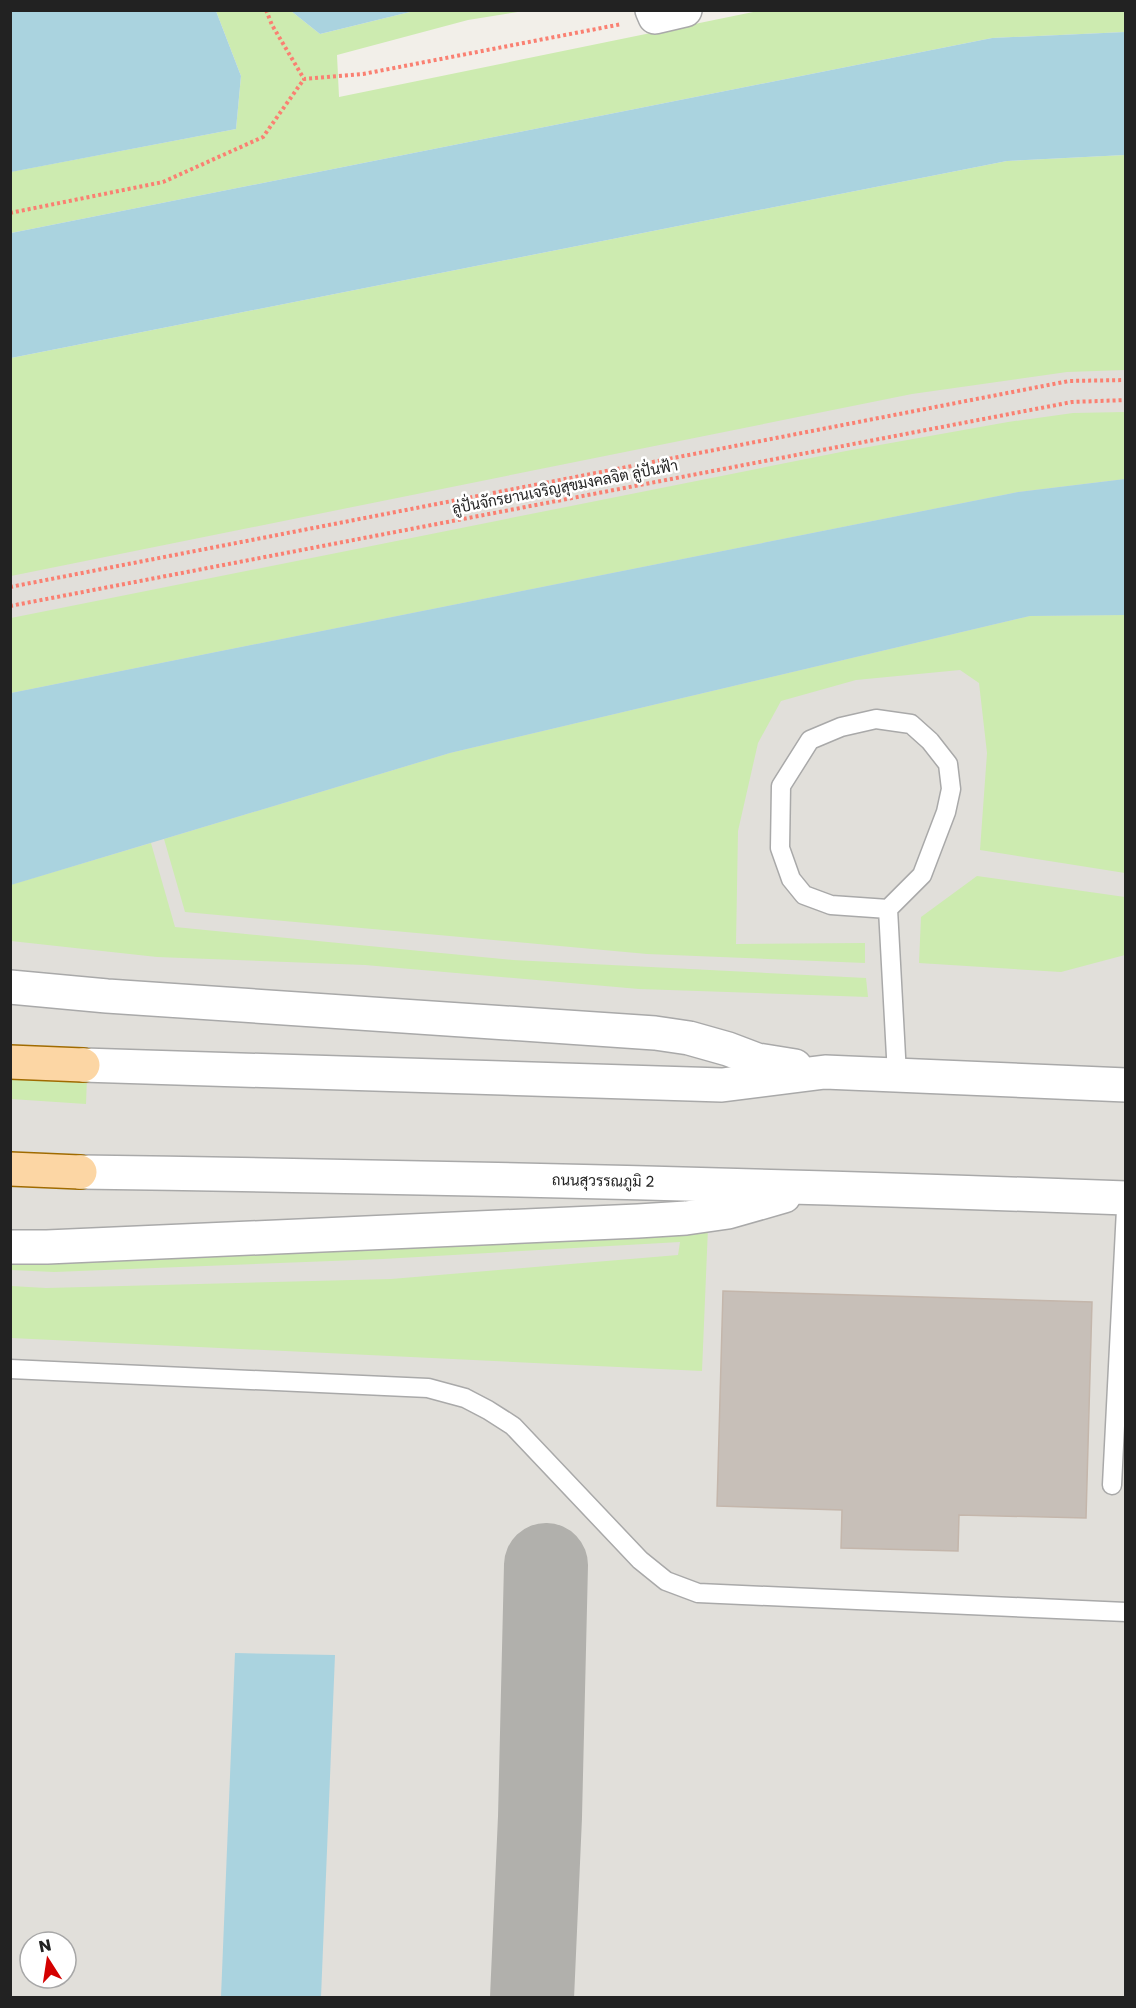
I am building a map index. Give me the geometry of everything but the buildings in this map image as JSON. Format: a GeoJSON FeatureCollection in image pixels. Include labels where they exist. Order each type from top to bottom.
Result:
{"type":"FeatureCollection","features":[{"type":"Feature","properties":{"kind":"main road"},"geometry":{"type":"LineString","coordinates":[[10,1062],[83,1065]]}},
{"type":"Feature","properties":{"kind":"main road"},"geometry":{"type":"LineString","coordinates":[[10,1169],[80,1172]]}},
{"type":"Feature","properties":{"kind":"street"},"geometry":{"type":"LineString","coordinates":[[10,987],[107,996],[655,1033],[699,1041],[757,1060],[825,1072],[1125,1085]]}},
{"type":"Feature","properties":{"kind":"street"},"geometry":{"type":"LineString","coordinates":[[83,1065],[722,1085],[825,1072]]}},
{"type":"Feature","properties":{"kind":"street","name":"ถนนสุวรรณภูมิ 2"},"geometry":{"type":"LineString","coordinates":[[80,1172],[821,1187],[1125,1198]]}},
{"type":"Feature","properties":{"kind":"street"},"geometry":{"type":"LineString","coordinates":[[10,1247],[686,1218],[728,1212],[821,1187]]}},
{"type":"Feature","properties":{"kind":"lane"},"geometry":{"type":"LineString","coordinates":[[888,909],[831,905],[804,895],[791,879],[780,848],[781,786],[810,740],[841,727],[876,719],[911,724],[930,741],[948,764],[951,789],[946,812],[922,875],[888,909],[897,1075]]}},
{"type":"Feature","properties":{"kind":"lane"},"geometry":{"type":"LineString","coordinates":[[1112,1485],[1125,1209]]}},
{"type":"Feature","properties":{"kind":"lane"},"geometry":{"type":"LineString","coordinates":[[10,1369],[428,1388],[465,1398],[513,1426],[640,1560],[666,1581],[698,1593],[1125,1612]]}},
{"type":"Feature","properties":{"kind":"path"},"geometry":{"type":"LineString","coordinates":[[266,10],[272,25],[304,79]]}},
{"type":"Feature","properties":{"kind":"path"},"geometry":{"type":"LineString","coordinates":[[304,79],[363,75],[664,13]]}},
{"type":"Feature","properties":{"kind":"path"},"geometry":{"type":"LineString","coordinates":[[10,213],[163,182],[263,137],[304,79]]}},
{"type":"Feature","properties":{"kind":"path"},"geometry":{"type":"LineString","coordinates":[[10,587],[1069,381],[1125,380]]}},
{"type":"Feature","properties":{"kind":"path","name":"ลู่ปั่นจักรยานเจริญสุขมงคลจิต ลู่ปั่นฟ้า"},"geometry":{"type":"LineString","coordinates":[[10,606],[1072,402],[1125,400]]}},
{"type":"Feature","properties":{"kind":"shaded area"},"geometry":{"type":"Polygon","coordinates":[[[1125,246],[1125,1997],[11,1998],[11,450],[1125,246]]]}},
{"type":"Feature","properties":{"kind":"green space"},"geometry":{"type":"Polygon","coordinates":[[[216,11],[291,11],[320,34],[414,11],[524,11],[468,20],[337,55],[339,97],[758,11],[1125,11],[1125,32],[992,38],[11,233],[10,172],[236,129],[241,76],[216,11]]]}},
{"type":"Feature","properties":{"kind":"green space"},"geometry":{"type":"Polygon","coordinates":[[[1125,155],[1125,370],[1067,372],[912,394],[11,576],[11,358],[1007,161],[1125,155]]]}},
{"type":"Feature","properties":{"kind":"green space"},"geometry":{"type":"Polygon","coordinates":[[[1125,412],[1125,479],[1018,492],[11,693],[11,618],[846,451],[1008,422],[1073,413],[1125,412]]]}},
{"type":"Feature","properties":{"kind":"green space"},"geometry":{"type":"Polygon","coordinates":[[[1125,615],[1125,873],[980,850],[987,753],[979,683],[960,670],[856,680],[781,701],[758,743],[738,831],[736,944],[865,943],[865,963],[647,954],[185,912],[164,839],[450,753],[1030,616],[1125,615]]]}},
{"type":"Feature","properties":{"kind":"green space"},"geometry":{"type":"Polygon","coordinates":[[[151,843],[175,927],[513,960],[866,978],[868,997],[639,989],[365,965],[157,957],[11,941],[10,885],[151,843]]]}},
{"type":"Feature","properties":{"kind":"green space"},"geometry":{"type":"Polygon","coordinates":[[[977,876],[1125,897],[1125,955],[1061,972],[919,963],[921,917],[977,876]]]}},
{"type":"Feature","properties":{"kind":"green space"},"geometry":{"type":"Polygon","coordinates":[[[10,1072],[87,1077],[86,1104],[11,1099],[10,1072]]]}},
{"type":"Feature","properties":{"kind":"green space"},"geometry":{"type":"Polygon","coordinates":[[[708,1228],[702,1371],[11,1338],[11,1286],[46,1288],[391,1279],[678,1255],[680,1242],[383,1259],[54,1272],[11,1270],[11,1254],[708,1228]]]}},
{"type":"Feature","properties":{"kind":"water"},"geometry":{"type":"Polygon","coordinates":[[[11,10],[216,11],[241,76],[236,129],[11,172],[11,10]]]}},
{"type":"Feature","properties":{"kind":"water"},"geometry":{"type":"Polygon","coordinates":[[[291,11],[414,11],[320,34],[291,11]]]}},
{"type":"Feature","properties":{"kind":"water"},"geometry":{"type":"Polygon","coordinates":[[[1125,32],[1125,155],[1007,161],[11,358],[11,233],[992,38],[1125,32]]]}},
{"type":"Feature","properties":{"kind":"water"},"geometry":{"type":"Polygon","coordinates":[[[1125,479],[1125,615],[1030,616],[450,753],[11,885],[11,693],[1018,492],[1125,479]]]}},
{"type":"Feature","properties":{"kind":"water"},"geometry":{"type":"Polygon","coordinates":[[[235,1653],[335,1655],[321,1997],[221,1997],[235,1653]]]}},
{"type":"Feature","properties":{"kind":"taxiway"},"geometry":{"type":"LineString","coordinates":[[532,1998],[540,1817],[546,1565]]}}]}
